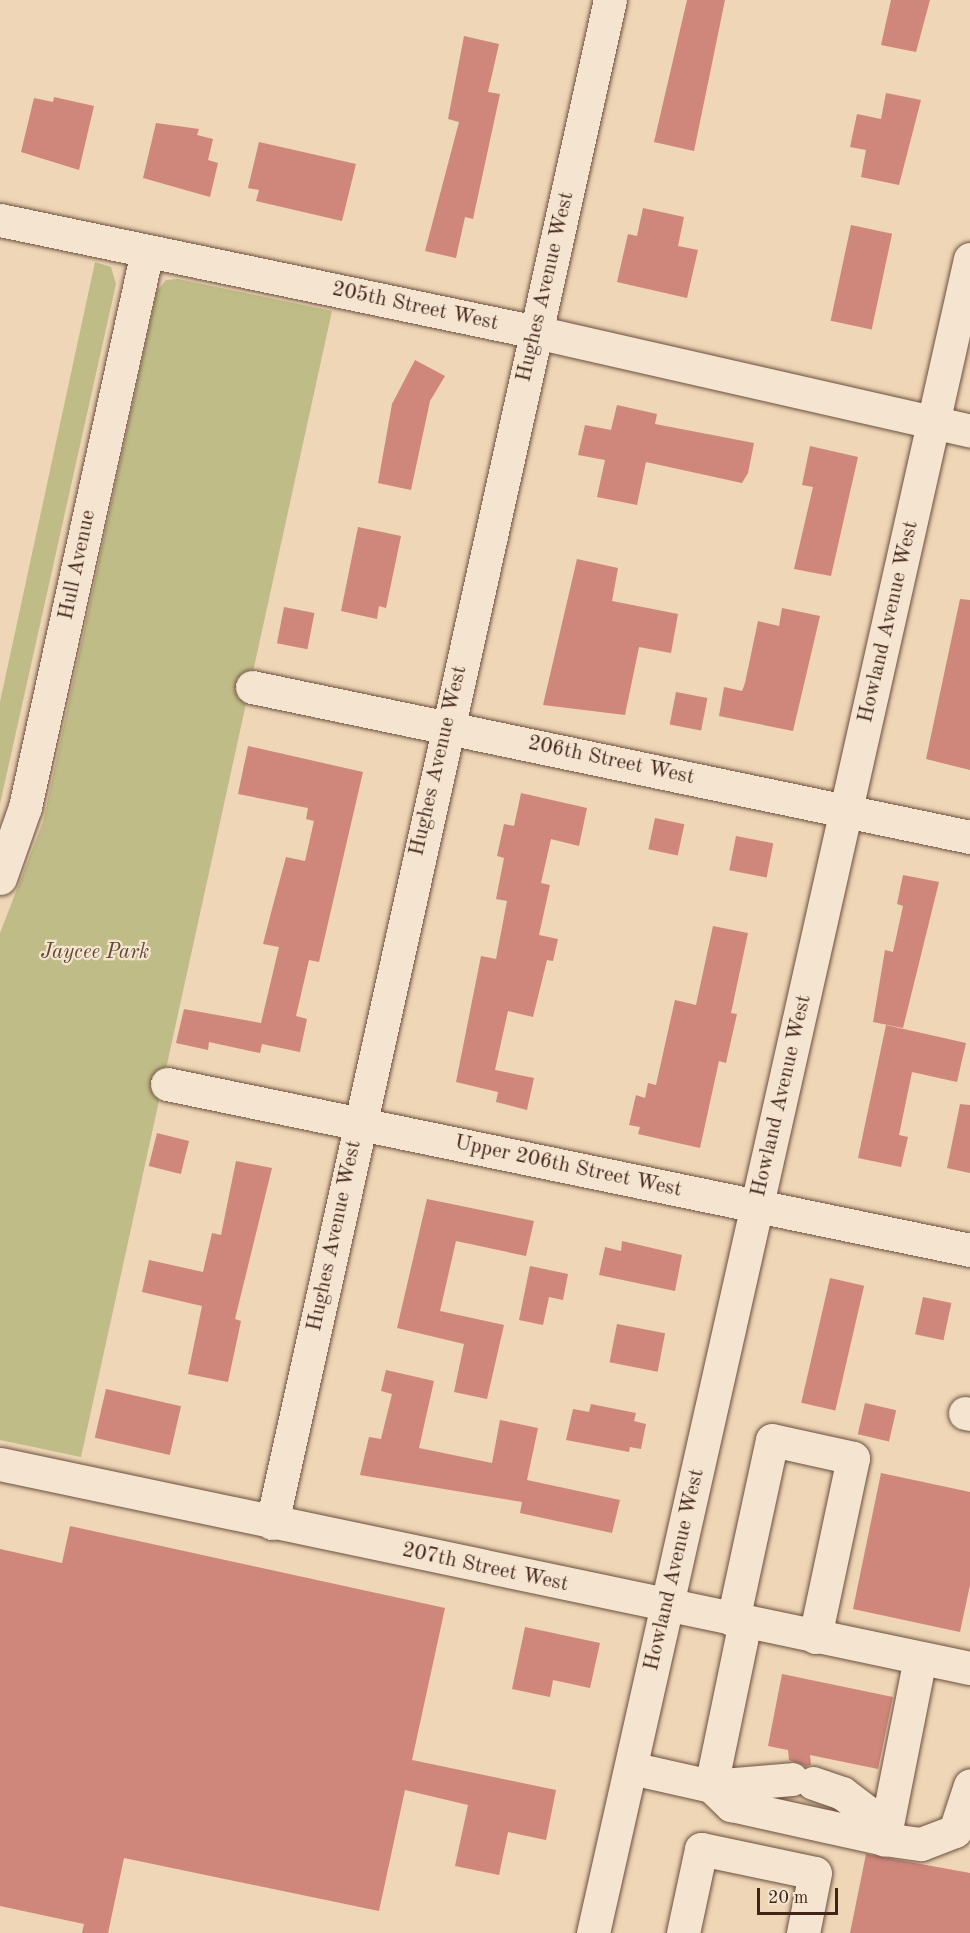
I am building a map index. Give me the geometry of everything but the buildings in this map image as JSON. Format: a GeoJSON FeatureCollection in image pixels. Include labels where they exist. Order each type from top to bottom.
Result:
{"type":"FeatureCollection","features":[{"type":"Feature","properties":{"kind":"street","name":"Hughes Avenue West"},"geometry":{"type":"LineString","coordinates":[[272,1523],[610,0]]}},
{"type":"Feature","properties":{"kind":"street","name":"205th Street West"},"geometry":{"type":"LineString","coordinates":[[0,220],[536,332],[970,430]]}},
{"type":"Feature","properties":{"kind":"street","name":"Hull Avenue"},"geometry":{"type":"LineString","coordinates":[[0,878],[25,807],[147,250]]}},
{"type":"Feature","properties":{"kind":"street","name":"Howland Avenue West"},"geometry":{"type":"LineString","coordinates":[[593,1933],[970,259]]}},
{"type":"Feature","properties":{"kind":"street","name":"206th Street West"},"geometry":{"type":"LineString","coordinates":[[252,687],[970,837]]}},
{"type":"Feature","properties":{"kind":"street","name":"Upper 206th Street West"},"geometry":{"type":"LineString","coordinates":[[167,1084],[970,1250]]}},
{"type":"Feature","properties":{"kind":"street"},"geometry":{"type":"LineString","coordinates":[[711,1786],[772,1440],[853,1458],[815,1637]]}},
{"type":"Feature","properties":{"kind":"street","name":"207th Street West"},"geometry":{"type":"LineString","coordinates":[[0,1464],[970,1668]]}},
{"type":"Feature","properties":{"kind":"street"},"geometry":{"type":"LineString","coordinates":[[886,1833],[920,1658]]}},
{"type":"Feature","properties":{"kind":"street"},"geometry":{"type":"LineString","coordinates":[[632,1768],[711,1786],[802,1781],[842,1793],[886,1833]]}},
{"type":"Feature","properties":{"kind":"street"},"geometry":{"type":"LineString","coordinates":[[711,1786],[731,1805],[886,1833],[921,1844],[955,1831],[970,1785]]}},
{"type":"Feature","properties":{"kind":"street"},"geometry":{"type":"LineString","coordinates":[[683,1933],[701,1849],[815,1873],[803,1933]]}},
{"type":"Feature","properties":{"kind":"green space"},"geometry":{"type":"Polygon","coordinates":[[[95,262],[111,267],[116,284],[0,804],[0,702],[95,262]]]}},
{"type":"Feature","properties":{"kind":"green space","name":"Jaycee Park"},"geometry":{"type":"Polygon","coordinates":[[[178,279],[332,311],[81,1457],[0,1440],[0,933],[43,822],[157,291],[166,280],[178,279]]]}}]}
